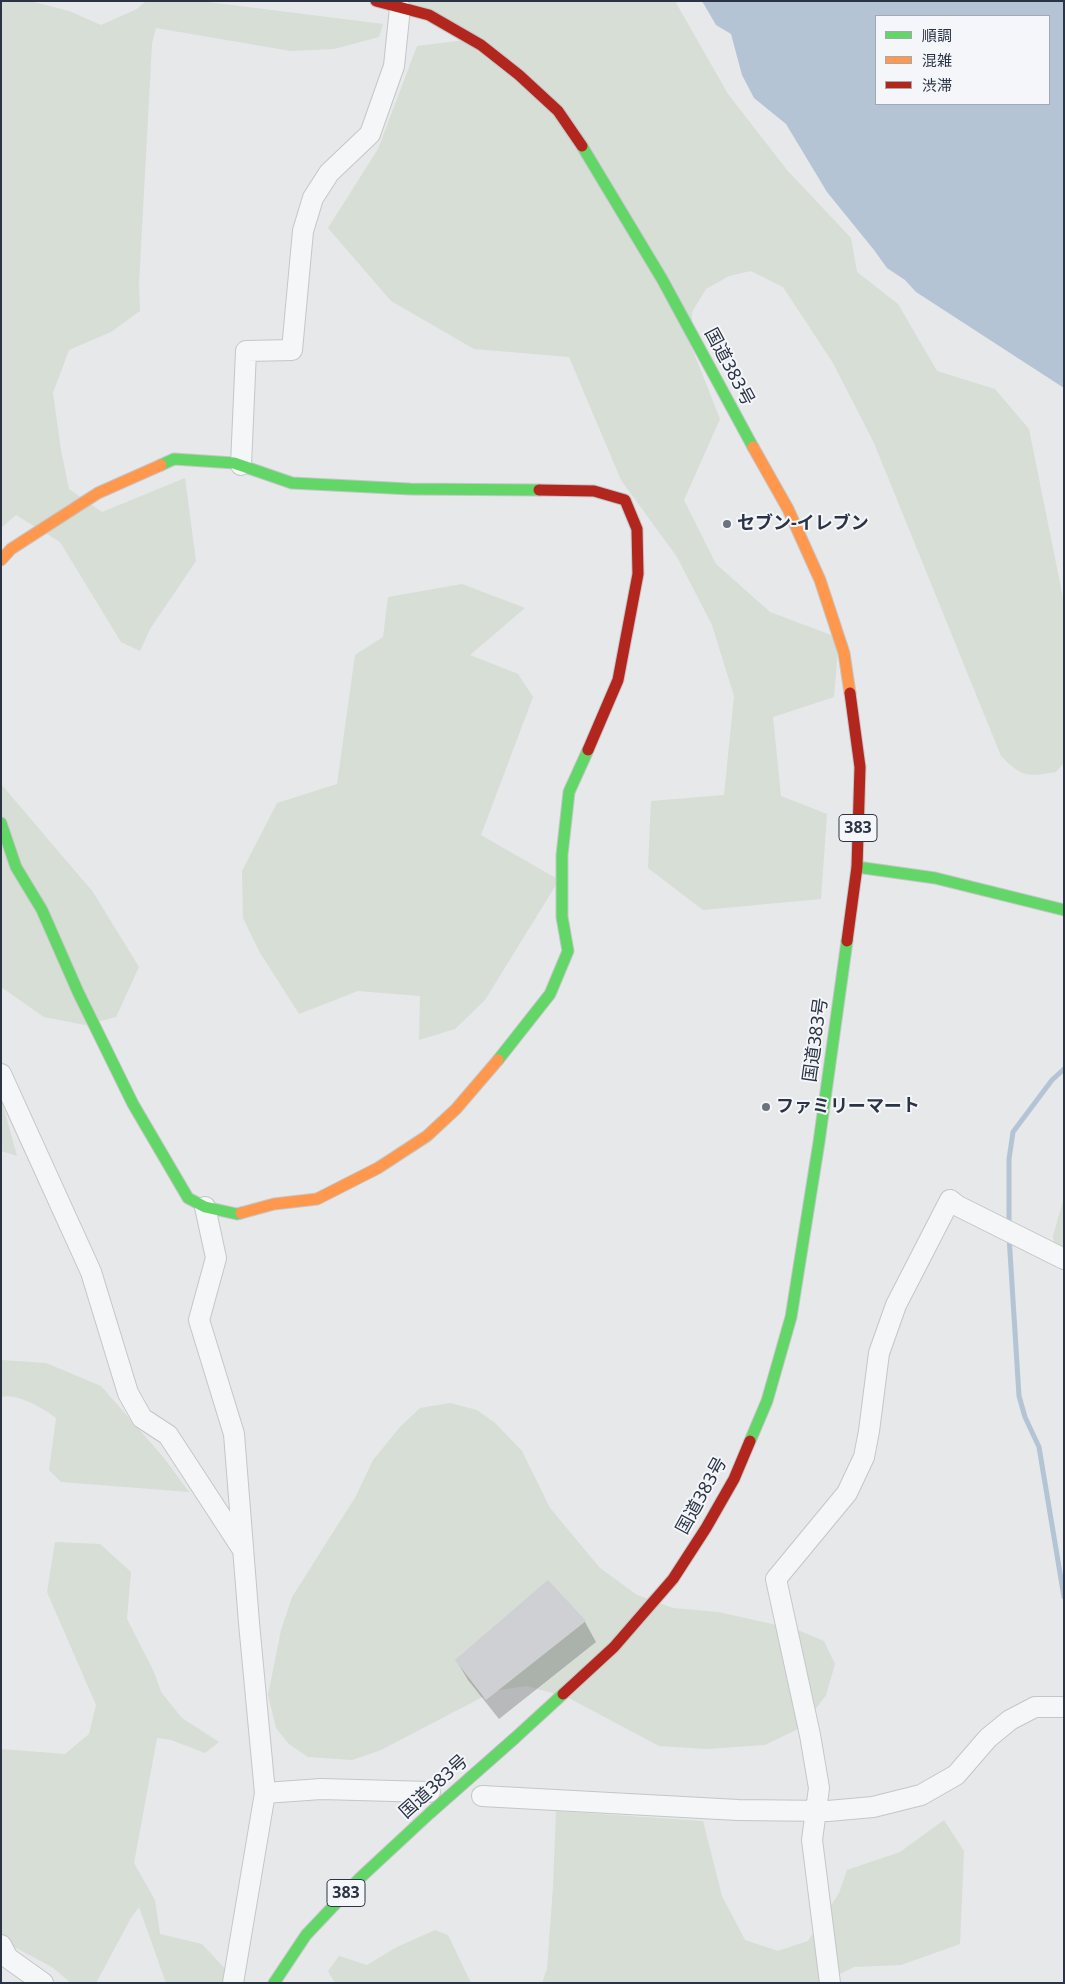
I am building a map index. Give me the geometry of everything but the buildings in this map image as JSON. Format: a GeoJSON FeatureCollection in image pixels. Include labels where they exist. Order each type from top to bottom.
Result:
{"type":"FeatureCollection","features":[{"type":"Feature","properties":{"kind":"main road","name":"国道383号"},"geometry":{"type":"LineString","coordinates":[[274,1983],[306,1935],[360,1878],[614,1647],[673,1579],[706,1528],[734,1479],[767,1401],[790,1317],[819,1142],[857,867],[860,767],[844,652],[820,580],[788,509],[662,278],[591,158],[558,111],[519,75],[481,45],[429,15],[376,1]]}},
{"type":"Feature","properties":{"kind":"main road"},"geometry":{"type":"LineString","coordinates":[[1,560],[11,549],[98,493],[174,459],[234,463],[292,483],[410,489],[594,491],[625,500],[637,529],[638,574],[618,680],[569,792],[562,864],[562,917],[568,951],[550,994],[500,1058],[456,1109],[427,1136],[378,1168],[317,1199],[274,1204],[237,1214],[205,1207],[188,1198],[132,1104],[78,992],[42,910],[16,867],[1,823]]}},
{"type":"Feature","properties":{"kind":"main road","name":"383"},"geometry":{"type":"LineString","coordinates":[[857,867],[882,869],[948,881],[1064,910]]}},
{"type":"Feature","properties":{"kind":"street"},"geometry":{"type":"LineString","coordinates":[[241,465],[246,351],[292,350],[303,230],[313,198],[329,173],[370,134],[394,66],[400,8]]}},
{"type":"Feature","properties":{"kind":"street"},"geometry":{"type":"LineString","coordinates":[[1,1074],[91,1272],[128,1393],[142,1418],[168,1435],[243,1551]]}},
{"type":"Feature","properties":{"kind":"street"},"geometry":{"type":"LineString","coordinates":[[830,1983],[812,1840],[819,1788],[810,1734],[776,1579],[847,1493],[864,1457],[879,1353],[896,1305],[950,1200],[958,1206],[1064,1259]]}},
{"type":"Feature","properties":{"kind":"street"},"geometry":{"type":"LineString","coordinates":[[205,1207],[216,1258],[199,1320],[234,1434],[265,1793],[233,1983]]}},
{"type":"Feature","properties":{"kind":"street"},"geometry":{"type":"LineString","coordinates":[[482,1796],[738,1810],[816,1811],[874,1806],[921,1795],[956,1775],[988,1738],[1010,1720],[1035,1708],[1064,1707]]}},
{"type":"Feature","properties":{"kind":"street"},"geometry":{"type":"LineString","coordinates":[[265,1793],[321,1788],[430,1792]]}},
{"type":"Feature","properties":{"kind":"street"},"geometry":{"type":"LineString","coordinates":[[1,1945],[8,1958],[42,1983]]}},
{"type":"Feature","properties":{"kind":"shaded area"},"geometry":{"type":"Polygon","coordinates":[[[1,1],[30,1],[69,11],[101,25],[137,9],[146,1],[200,1],[383,24],[379,37],[334,49],[291,51],[156,28],[152,44],[139,284],[140,311],[111,332],[69,350],[53,393],[69,489],[102,512],[185,478],[196,561],[150,629],[140,651],[121,642],[60,542],[16,515],[1,528],[1,1]]]}},
{"type":"Feature","properties":{"kind":"shaded area"},"geometry":{"type":"Polygon","coordinates":[[[398,1],[675,1],[728,94],[787,170],[851,238],[857,272],[898,304],[937,371],[995,389],[1029,429],[1064,603],[1064,763],[1056,772],[1038,775],[1026,774],[1014,768],[1001,756],[874,443],[833,363],[783,287],[751,271],[729,276],[706,289],[692,312],[692,348],[720,419],[684,500],[716,564],[770,612],[839,638],[834,697],[773,717],[781,796],[827,814],[821,899],[703,910],[648,868],[651,801],[724,795],[734,696],[712,625],[677,557],[621,480],[569,357],[474,349],[391,301],[328,228],[378,149],[417,46],[482,38],[398,1]]]}},
{"type":"Feature","properties":{"kind":"shaded area"},"geometry":{"type":"Polygon","coordinates":[[[462,584],[525,608],[470,655],[518,674],[533,697],[481,835],[559,880],[485,1000],[455,1029],[419,1040],[420,996],[358,991],[299,1014],[259,951],[243,918],[242,871],[277,803],[337,784],[355,655],[383,637],[388,597],[462,584]]]}},
{"type":"Feature","properties":{"kind":"shaded area"},"geometry":{"type":"Polygon","coordinates":[[[1,784],[93,892],[139,967],[116,1017],[85,1025],[44,1017],[1,987],[1,784]]]}},
{"type":"Feature","properties":{"kind":"shaded area"},"geometry":{"type":"Polygon","coordinates":[[[1,1098],[17,1156],[1,1151],[1,1098]]]}},
{"type":"Feature","properties":{"kind":"shaded area"},"geometry":{"type":"Polygon","coordinates":[[[1064,1197],[1064,1271],[1057,1266],[1053,1236],[1064,1197]]]}},
{"type":"Feature","properties":{"kind":"shaded area"},"geometry":{"type":"Polygon","coordinates":[[[1,1360],[46,1363],[101,1386],[164,1458],[189,1492],[61,1482],[49,1470],[56,1418],[22,1399],[7,1396],[1,1397],[1,1360]]]}},
{"type":"Feature","properties":{"kind":"shaded area"},"geometry":{"type":"Polygon","coordinates":[[[450,1403],[477,1410],[495,1423],[522,1451],[550,1508],[600,1568],[637,1595],[673,1608],[718,1612],[795,1629],[824,1641],[835,1664],[826,1695],[802,1727],[765,1745],[706,1749],[659,1746],[567,1697],[526,1686],[494,1691],[381,1750],[352,1760],[308,1757],[289,1744],[276,1728],[268,1695],[281,1630],[292,1597],[356,1496],[373,1460],[400,1427],[420,1408],[450,1403]]]}},
{"type":"Feature","properties":{"kind":"shaded area"},"geometry":{"type":"Polygon","coordinates":[[[55,1542],[100,1544],[131,1572],[127,1619],[154,1672],[161,1692],[182,1718],[219,1742],[205,1753],[171,1740],[157,1738],[134,1863],[155,1900],[160,1934],[202,1944],[230,1974],[229,1983],[166,1983],[139,1907],[131,1918],[96,1983],[71,1983],[52,1967],[1,1940],[1,1749],[65,1754],[89,1734],[96,1705],[47,1592],[55,1542]]]}},
{"type":"Feature","properties":{"kind":"shaded area"},"geometry":{"type":"Polygon","coordinates":[[[556,1811],[703,1821],[722,1896],[745,1940],[778,1951],[808,1941],[839,1893],[847,1870],[900,1852],[944,1820],[964,1851],[960,1944],[901,1965],[854,1967],[822,1983],[542,1983],[547,1969],[556,1811]]]}},
{"type":"Feature","properties":{"kind":"shaded area"},"geometry":{"type":"Polygon","coordinates":[[[435,1930],[448,1935],[471,1983],[335,1983],[328,1971],[339,1956],[367,1965],[397,1947],[435,1930]]]}},
{"type":"Feature","properties":{"kind":"water"},"geometry":{"type":"Polygon","coordinates":[[[702,1],[1064,1],[1064,388],[916,292],[905,280],[887,268],[827,192],[786,124],[754,98],[742,75],[731,34],[716,25],[702,1]]]}},
{"type":"Feature","properties":{"kind":"waterway"},"geometry":{"type":"LineString","coordinates":[[1009,1225],[1009,1159],[1013,1132],[1052,1080],[1064,1069]]}},
{"type":"Feature","properties":{"kind":"waterway"},"geometry":{"type":"LineString","coordinates":[[1009,1236],[1019,1396],[1025,1417],[1039,1447],[1064,1597]]}},
{"type":"Feature","properties":{"kind":"traffic: fast"},"geometry":{"type":"LineString","coordinates":[[582,146],[662,279],[753,447]]}},
{"type":"Feature","properties":{"kind":"traffic: fast"},"geometry":{"type":"LineString","coordinates":[[161,465],[174,459],[234,463],[292,483],[410,489],[539,490]]}},
{"type":"Feature","properties":{"kind":"traffic: fast"},"geometry":{"type":"LineString","coordinates":[[498,1060],[550,994],[568,951],[562,917],[562,855],[569,792],[588,750]]}},
{"type":"Feature","properties":{"kind":"traffic: fast"},"geometry":{"type":"LineString","coordinates":[[1,823],[16,867],[42,910],[78,992],[133,1104],[188,1198],[205,1207],[237,1214],[241,1213]]}},
{"type":"Feature","properties":{"kind":"traffic: fast"},"geometry":{"type":"LineString","coordinates":[[857,867],[935,878],[1064,910]]}},
{"type":"Feature","properties":{"kind":"traffic: fast"},"geometry":{"type":"LineString","coordinates":[[750,1441],[767,1401],[791,1317],[819,1142],[847,941]]}},
{"type":"Feature","properties":{"kind":"traffic: fast"},"geometry":{"type":"LineString","coordinates":[[515,1738],[563,1694]]}},
{"type":"Feature","properties":{"kind":"traffic: fast"},"geometry":{"type":"LineString","coordinates":[[430,1813],[515,1738]]}},
{"type":"Feature","properties":{"kind":"traffic: fast"},"geometry":{"type":"LineString","coordinates":[[274,1983],[306,1935],[360,1878],[430,1813]]}},
{"type":"Feature","properties":{"kind":"traffic: slow"},"geometry":{"type":"LineString","coordinates":[[753,447],[788,509],[820,580],[844,653],[850,693]]}},
{"type":"Feature","properties":{"kind":"traffic: slow"},"geometry":{"type":"LineString","coordinates":[[1,560],[11,549],[98,493],[161,465]]}},
{"type":"Feature","properties":{"kind":"traffic: slow"},"geometry":{"type":"LineString","coordinates":[[241,1213],[274,1204],[317,1199],[378,1168],[427,1136],[456,1109],[498,1060]]}},
{"type":"Feature","properties":{"kind":"traffic: jam"},"geometry":{"type":"LineString","coordinates":[[376,1],[429,15],[481,45],[519,75],[558,111],[582,146]]}},
{"type":"Feature","properties":{"kind":"traffic: jam"},"geometry":{"type":"LineString","coordinates":[[539,490],[594,491],[625,500],[637,529],[638,574],[618,680],[588,750]]}},
{"type":"Feature","properties":{"kind":"traffic: jam"},"geometry":{"type":"LineString","coordinates":[[847,941],[857,867],[860,767],[850,693]]}},
{"type":"Feature","properties":{"kind":"traffic: jam"},"geometry":{"type":"LineString","coordinates":[[563,1694],[614,1647],[673,1579],[706,1528],[734,1479],[750,1441]]}},
{"type":"Feature","properties":{"kind":"place","name":"セブン-イレブン"},"geometry":{"type":"Point","coordinates":[727,524]}},
{"type":"Feature","properties":{"kind":"place","name":"ファミリーマート"},"geometry":{"type":"Point","coordinates":[766,1107]}}]}
